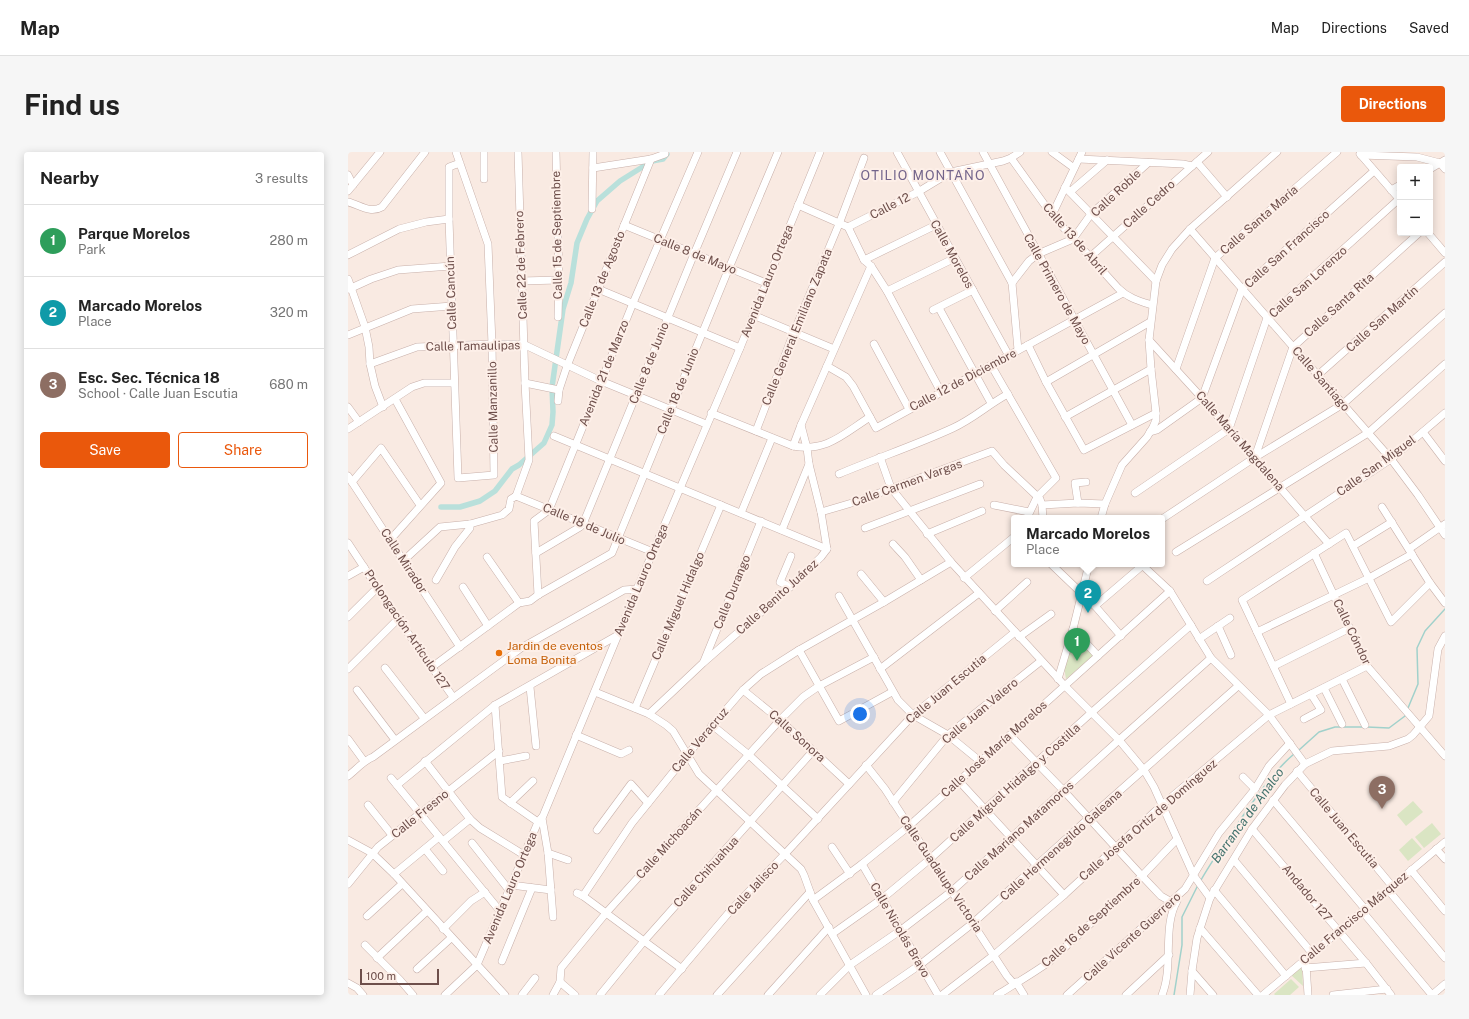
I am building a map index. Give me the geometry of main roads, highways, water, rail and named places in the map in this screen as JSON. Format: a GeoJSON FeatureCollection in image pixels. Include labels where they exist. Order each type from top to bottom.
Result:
{"type":"FeatureCollection","features":[{"type":"Feature","properties":{"kind":"waterway"},"geometry":{"type":"LineString","coordinates":[[441,507],[460,507],[480,501],[495,491],[512,469],[519,465],[544,443],[552,425],[552,387],[563,309],[571,283],[577,243],[587,219],[597,201],[620,181],[652,161],[663,159],[667,154]]}},
{"type":"Feature","properties":{"kind":"waterway","name":"Barranca de Analco"},"geometry":{"type":"LineString","coordinates":[[1408,708],[1418,684],[1417,648],[1425,631],[1445,609]]}},
{"type":"Feature","properties":{"kind":"waterway","name":"Barranca de Analco"},"geometry":{"type":"LineString","coordinates":[[1367,727],[1389,728],[1406,714]]}},
{"type":"Feature","properties":{"kind":"waterway","name":"Barranca de Analco"},"geometry":{"type":"LineString","coordinates":[[1299,750],[1319,732],[1335,727],[1364,727]]}},
{"type":"Feature","properties":{"kind":"waterway","name":"Barranca de Analco"},"geometry":{"type":"LineString","coordinates":[[1201,880],[1245,813],[1280,767],[1294,754]]}},
{"type":"Feature","properties":{"kind":"waterway","name":"Barranca de Analco"},"geometry":{"type":"LineString","coordinates":[[1174,995],[1182,945],[1182,917],[1198,885]]}},
{"type":"Feature","properties":{"kind":"place","name":"Marcado Morelos"},"geometry":{"type":"Point","coordinates":[1088,613]}},
{"type":"Feature","properties":{"kind":"place","name":"Jardin de eventos Loma Bonita"},"geometry":{"type":"Point","coordinates":[499,653]}},
{"type":"Feature","properties":{"kind":"place","name":"Parque Morelos"},"geometry":{"type":"Point","coordinates":[1077,661]}},
{"type":"Feature","properties":{"kind":"place","name":"Esc. Sec. Técnica 18"},"geometry":{"type":"Point","coordinates":[1382,809]}},
{"type":"Feature","properties":{"kind":"district","name":"OTILIO MONTAÑO"},"geometry":{"type":"Point","coordinates":[923,175]}}]}
